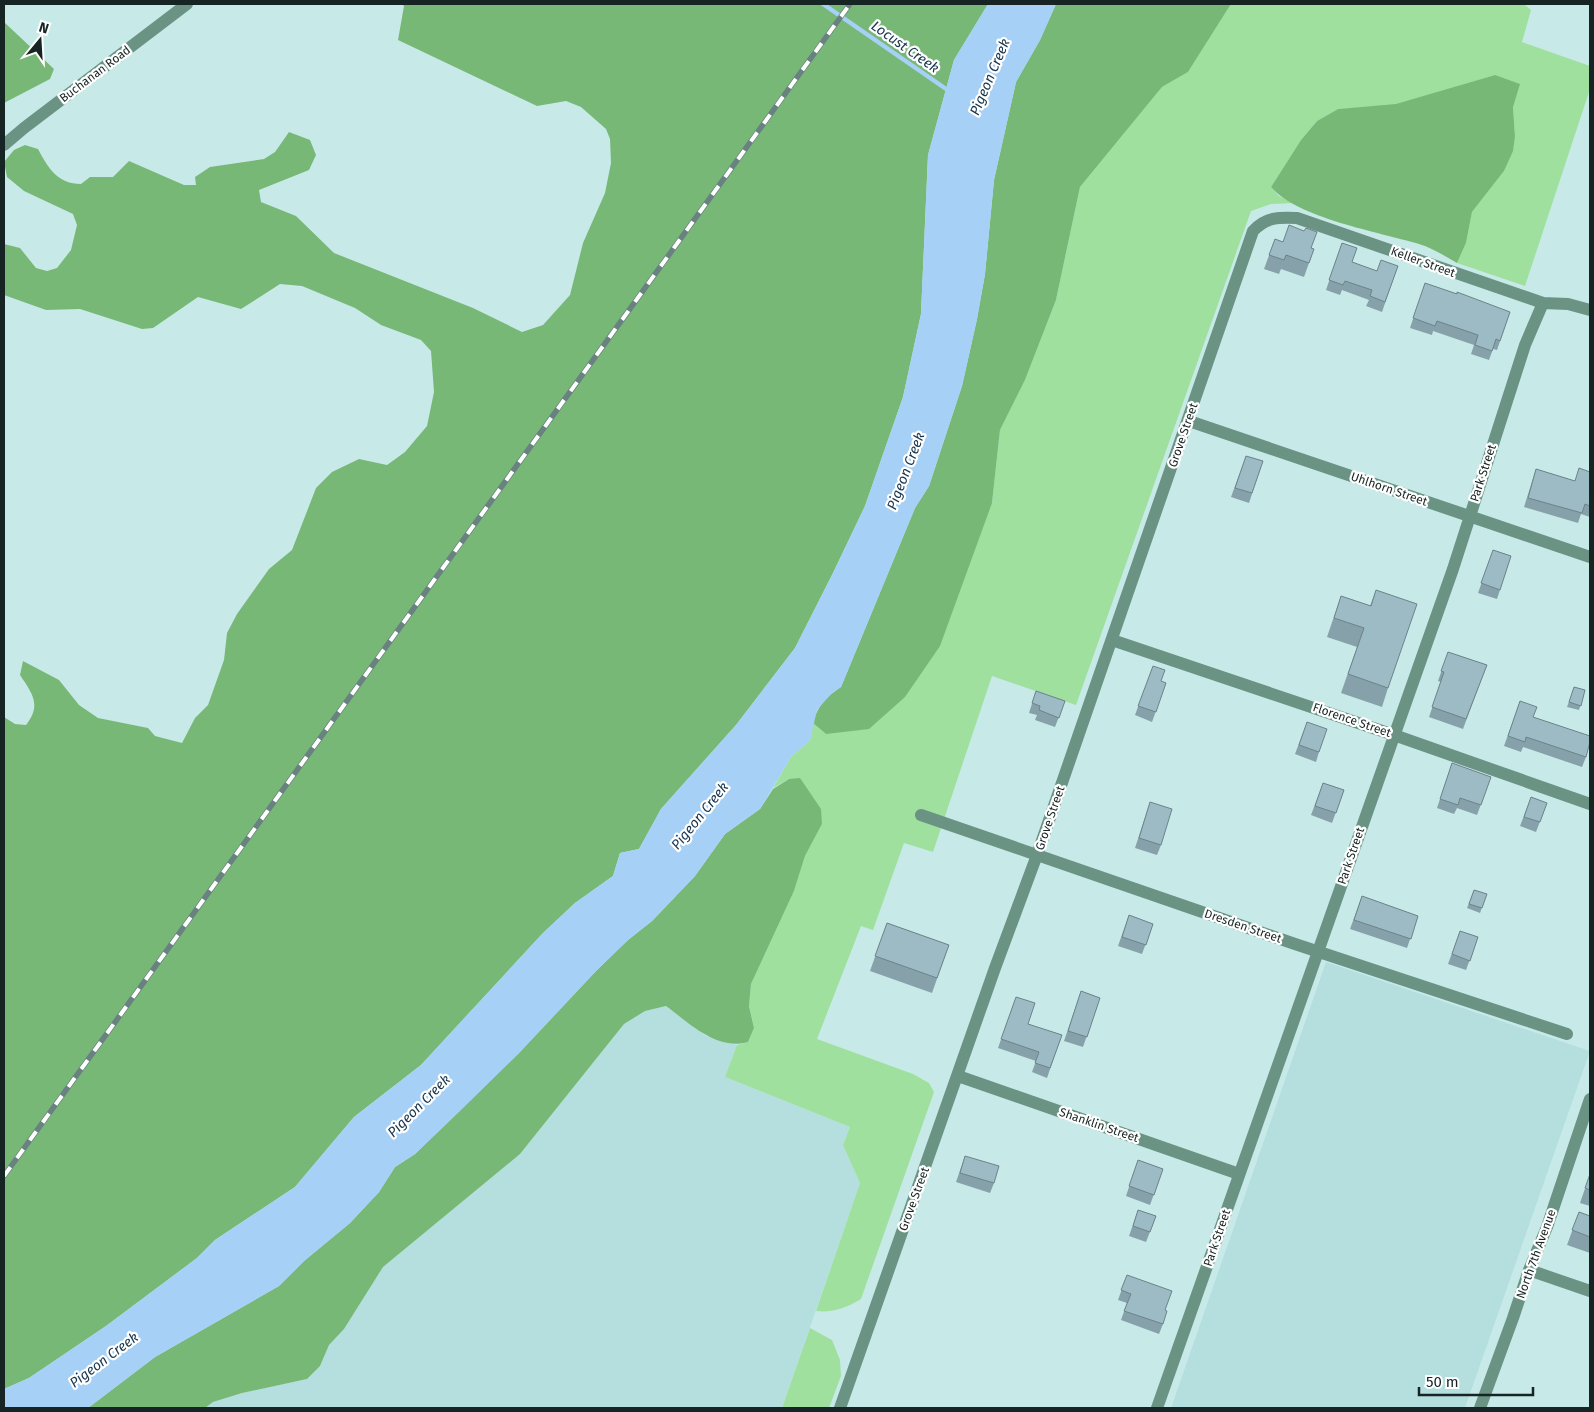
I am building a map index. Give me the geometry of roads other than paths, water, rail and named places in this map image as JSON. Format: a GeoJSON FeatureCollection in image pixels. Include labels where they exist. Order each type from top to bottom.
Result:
{"type":"FeatureCollection","features":[{"type":"Feature","properties":{"kind":"street","name":"Buchanan Road"},"geometry":{"type":"LineString","coordinates":[[4,145],[187,4]]}},
{"type":"Feature","properties":{"kind":"street","name":"Keller Street"},"geometry":{"type":"LineString","coordinates":[[1257,227],[1272,218],[1296,218],[1543,304],[1568,304],[1590,310]]}},
{"type":"Feature","properties":{"kind":"street","name":"Grove Street"},"geometry":{"type":"LineString","coordinates":[[840,1408],[995,968],[1037,855],[1189,421],[1253,231],[1257,227]]}},
{"type":"Feature","properties":{"kind":"street","name":"Park Street"},"geometry":{"type":"LineString","coordinates":[[1157,1408],[1453,569],[1525,345],[1543,304]]}},
{"type":"Feature","properties":{"kind":"street","name":"Uhlhorn Street"},"geometry":{"type":"LineString","coordinates":[[1189,421],[1590,557]]}},
{"type":"Feature","properties":{"kind":"street","name":"Florence Street"},"geometry":{"type":"LineString","coordinates":[[1112,640],[1394,735],[1590,804]]}},
{"type":"Feature","properties":{"kind":"street","name":"Dresden Street"},"geometry":{"type":"LineString","coordinates":[[920,815],[1567,1034]]}},
{"type":"Feature","properties":{"kind":"street","name":"Shanklin Street"},"geometry":{"type":"LineString","coordinates":[[958,1076],[1239,1174]]}},
{"type":"Feature","properties":{"kind":"street","name":"North 7th Avenue"},"geometry":{"type":"LineString","coordinates":[[1480,1408],[1529,1270],[1547,1227],[1590,1099]]}},
{"type":"Feature","properties":{"kind":"street"},"geometry":{"type":"LineString","coordinates":[[1529,1270],[1590,1291]]}},
{"type":"Feature","properties":{"kind":"water","name":"Pigeon Creek"},"geometry":{"type":"Polygon","coordinates":[[[988,4],[1056,4],[1040,40],[1016,82],[994,180],[985,274],[977,319],[962,386],[929,486],[915,508],[841,687],[831,694],[817,710],[810,740],[791,757],[760,809],[725,834],[695,876],[652,921],[628,940],[596,971],[519,1053],[460,1111],[415,1154],[395,1167],[379,1192],[350,1223],[304,1261],[279,1286],[155,1357],[88,1408],[4,1408],[4,1389],[29,1378],[106,1326],[197,1258],[215,1240],[295,1187],[354,1117],[421,1065],[543,933],[575,903],[613,876],[620,853],[639,849],[661,809],[736,725],[795,648],[865,506],[903,397],[921,314],[928,155],[954,60],[988,4]]]}},
{"type":"Feature","properties":{"kind":"waterway","name":"Locust Creek"},"geometry":{"type":"LineString","coordinates":[[823,4],[949,91]]}},
{"type":"Feature","properties":{"kind":"railway"},"geometry":{"type":"LineString","coordinates":[[4,1176],[850,4]]}}]}
